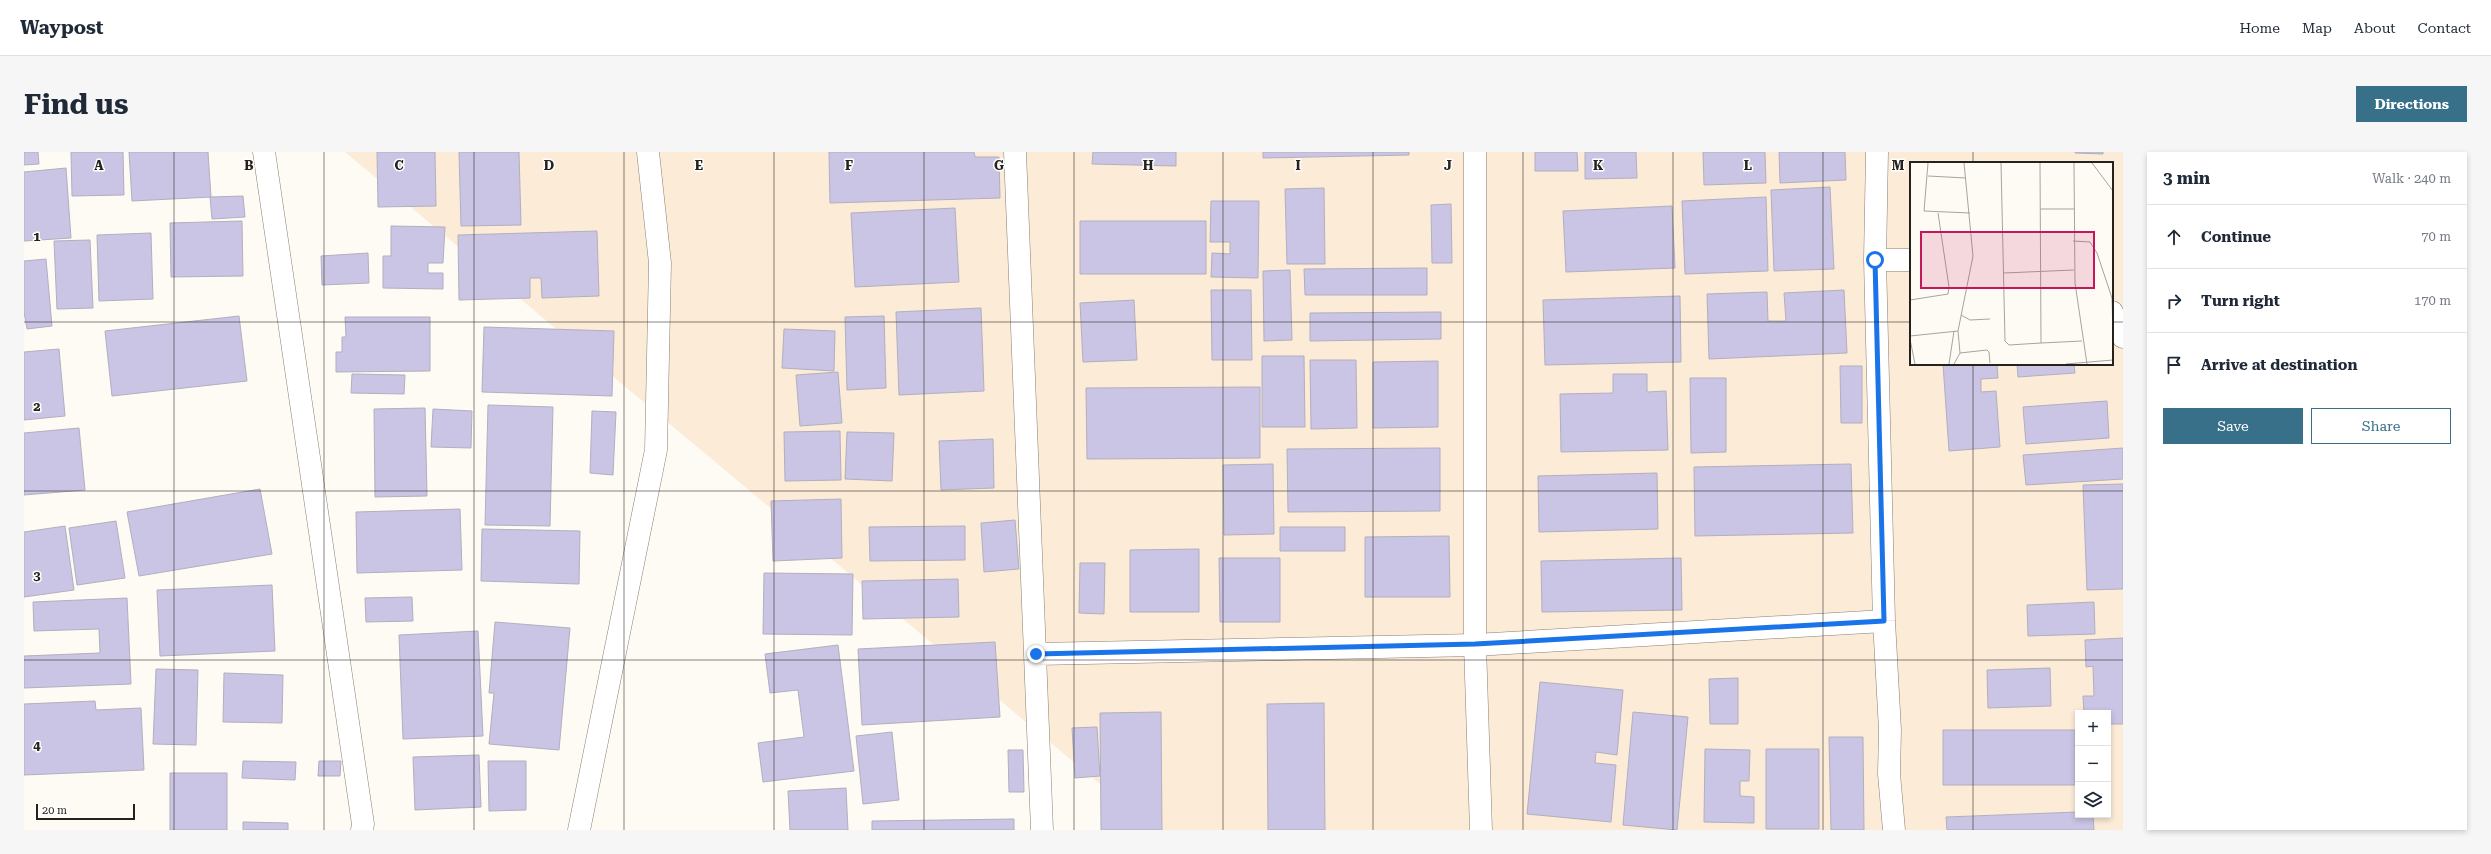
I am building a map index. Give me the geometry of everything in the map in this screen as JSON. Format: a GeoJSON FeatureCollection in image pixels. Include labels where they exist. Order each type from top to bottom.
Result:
{"type":"FeatureCollection","features":[{"type":"Feature","properties":{"kind":"street"},"geometry":{"type":"LineString","coordinates":[[264,152],[362,816],[362,830]]}},
{"type":"Feature","properties":{"kind":"street"},"geometry":{"type":"LineString","coordinates":[[579,830],[656,450],[660,263],[648,152]]}},
{"type":"Feature","properties":{"kind":"street"},"geometry":{"type":"LineString","coordinates":[[1015,152],[1042,830]]}},
{"type":"Feature","properties":{"kind":"street"},"geometry":{"type":"LineString","coordinates":[[1475,152],[1475,644],[1480,830]]}},
{"type":"Feature","properties":{"kind":"street"},"geometry":{"type":"LineString","coordinates":[[1877,152],[1875,260],[1884,621],[1890,730],[1889,774],[1894,830]]}},
{"type":"Feature","properties":{"kind":"street"},"geometry":{"type":"LineString","coordinates":[[1875,260],[1910,260]]}},
{"type":"Feature","properties":{"kind":"street"},"geometry":{"type":"LineString","coordinates":[[2113,314],[2123,337]]}},
{"type":"Feature","properties":{"kind":"street"},"geometry":{"type":"LineString","coordinates":[[1036,654],[1475,644],[1884,621]]}},
{"type":"Feature","properties":{"kind":"shaded area"},"geometry":{"type":"Polygon","coordinates":[[[345,152],[2123,152],[2123,830],[1155,830],[345,152]]]}},
{"type":"Feature","properties":{"kind":"building"},"geometry":{"type":"Polygon","coordinates":[[[24,152],[38,152],[39,164],[24,165],[24,152]]]}},
{"type":"Feature","properties":{"kind":"building"},"geometry":{"type":"Polygon","coordinates":[[[71,152],[123,152],[124,195],[72,196],[71,152]]]}},
{"type":"Feature","properties":{"kind":"building"},"geometry":{"type":"Polygon","coordinates":[[[129,152],[208,152],[211,197],[132,201],[129,152]]]}},
{"type":"Feature","properties":{"kind":"building"},"geometry":{"type":"Polygon","coordinates":[[[377,152],[435,152],[436,206],[378,207],[377,152]]]}},
{"type":"Feature","properties":{"kind":"building"},"geometry":{"type":"Polygon","coordinates":[[[459,152],[519,152],[521,225],[461,226],[459,152]]]}},
{"type":"Feature","properties":{"kind":"building"},"geometry":{"type":"Polygon","coordinates":[[[829,152],[974,152],[975,157],[999,157],[1000,198],[830,203],[829,152]]]}},
{"type":"Feature","properties":{"kind":"building"},"geometry":{"type":"Polygon","coordinates":[[[1093,152],[1176,152],[1176,166],[1092,164],[1093,152]]]}},
{"type":"Feature","properties":{"kind":"building"},"geometry":{"type":"Polygon","coordinates":[[[1263,152],[1409,152],[1409,155],[1263,158],[1263,152]]]}},
{"type":"Feature","properties":{"kind":"building"},"geometry":{"type":"Polygon","coordinates":[[[1535,152],[1577,152],[1578,171],[1535,171],[1535,152]]]}},
{"type":"Feature","properties":{"kind":"building"},"geometry":{"type":"Polygon","coordinates":[[[1585,152],[1636,152],[1637,178],[1585,179],[1585,152]]]}},
{"type":"Feature","properties":{"kind":"building"},"geometry":{"type":"Polygon","coordinates":[[[1703,152],[1765,152],[1766,183],[1704,185],[1703,152]]]}},
{"type":"Feature","properties":{"kind":"building"},"geometry":{"type":"Polygon","coordinates":[[[1779,152],[1845,152],[1846,180],[1780,183],[1779,152]]]}},
{"type":"Feature","properties":{"kind":"building"},"geometry":{"type":"Polygon","coordinates":[[[2103,152],[2103,154],[2075,153],[2103,152]]]}},
{"type":"Feature","properties":{"kind":"building"},"geometry":{"type":"Polygon","coordinates":[[[66,168],[71,238],[24,241],[24,172],[66,168]]]}},
{"type":"Feature","properties":{"kind":"building"},"geometry":{"type":"Polygon","coordinates":[[[1830,187],[1834,269],[1774,271],[1771,190],[1830,187]]]}},
{"type":"Feature","properties":{"kind":"building"},"geometry":{"type":"Polygon","coordinates":[[[1324,188],[1325,264],[1287,264],[1285,189],[1324,188]]]}},
{"type":"Feature","properties":{"kind":"building"},"geometry":{"type":"Polygon","coordinates":[[[243,196],[245,217],[212,219],[210,197],[243,196]]]}},
{"type":"Feature","properties":{"kind":"building"},"geometry":{"type":"Polygon","coordinates":[[[1766,197],[1768,271],[1685,274],[1682,201],[1766,197]]]}},
{"type":"Feature","properties":{"kind":"building"},"geometry":{"type":"Polygon","coordinates":[[[1211,201],[1259,201],[1258,278],[1211,277],[1212,253],[1230,254],[1230,242],[1210,242],[1211,201]]]}},
{"type":"Feature","properties":{"kind":"building"},"geometry":{"type":"Polygon","coordinates":[[[1451,204],[1452,263],[1432,263],[1431,205],[1451,204]]]}},
{"type":"Feature","properties":{"kind":"building"},"geometry":{"type":"Polygon","coordinates":[[[1672,206],[1675,268],[1566,272],[1563,211],[1672,206]]]}},
{"type":"Feature","properties":{"kind":"building"},"geometry":{"type":"Polygon","coordinates":[[[955,208],[959,282],[855,287],[851,213],[955,208]]]}},
{"type":"Feature","properties":{"kind":"building"},"geometry":{"type":"Polygon","coordinates":[[[242,221],[243,276],[171,277],[170,223],[242,221]]]}},
{"type":"Feature","properties":{"kind":"building"},"geometry":{"type":"Polygon","coordinates":[[[1080,221],[1206,221],[1206,274],[1080,274],[1080,221]]]}},
{"type":"Feature","properties":{"kind":"building"},"geometry":{"type":"Polygon","coordinates":[[[391,226],[445,227],[443,263],[428,263],[428,273],[443,273],[443,289],[383,288],[383,256],[391,256],[391,226]]]}},
{"type":"Feature","properties":{"kind":"building"},"geometry":{"type":"Polygon","coordinates":[[[597,231],[599,296],[542,298],[541,278],[530,278],[530,298],[459,300],[458,235],[597,231]]]}},
{"type":"Feature","properties":{"kind":"building"},"geometry":{"type":"Polygon","coordinates":[[[151,233],[153,299],[99,301],[97,235],[151,233]]]}},
{"type":"Feature","properties":{"kind":"building"},"geometry":{"type":"Polygon","coordinates":[[[90,240],[93,308],[57,309],[54,241],[90,240]]]}},
{"type":"Feature","properties":{"kind":"building"},"geometry":{"type":"Polygon","coordinates":[[[368,253],[369,283],[322,285],[321,256],[368,253]]]}},
{"type":"Feature","properties":{"kind":"building"},"geometry":{"type":"Polygon","coordinates":[[[46,259],[52,326],[27,329],[24,312],[24,261],[46,259]]]}},
{"type":"Feature","properties":{"kind":"building"},"geometry":{"type":"Polygon","coordinates":[[[1427,268],[1427,295],[1305,295],[1304,269],[1427,268]]]}},
{"type":"Feature","properties":{"kind":"building"},"geometry":{"type":"Polygon","coordinates":[[[1290,270],[1292,340],[1264,341],[1263,271],[1290,270]]]}},
{"type":"Feature","properties":{"kind":"building"},"geometry":{"type":"Polygon","coordinates":[[[1211,290],[1251,290],[1252,360],[1212,360],[1211,290]]]}},
{"type":"Feature","properties":{"kind":"building"},"geometry":{"type":"Polygon","coordinates":[[[1844,290],[1847,353],[1709,359],[1707,294],[1767,292],[1768,321],[1786,321],[1784,293],[1844,290]]]}},
{"type":"Feature","properties":{"kind":"building"},"geometry":{"type":"Polygon","coordinates":[[[1680,296],[1681,362],[1545,365],[1543,300],[1680,296]]]}},
{"type":"Feature","properties":{"kind":"building"},"geometry":{"type":"Polygon","coordinates":[[[1134,300],[1137,360],[1083,362],[1080,303],[1134,300]]]}},
{"type":"Feature","properties":{"kind":"building"},"geometry":{"type":"Polygon","coordinates":[[[981,308],[984,391],[899,395],[896,312],[981,308]]]}},
{"type":"Feature","properties":{"kind":"building"},"geometry":{"type":"Polygon","coordinates":[[[1441,312],[1441,339],[1310,341],[1310,313],[1441,312]]]}},
{"type":"Feature","properties":{"kind":"building"},"geometry":{"type":"Polygon","coordinates":[[[239,316],[247,381],[112,396],[105,331],[239,316]]]}},
{"type":"Feature","properties":{"kind":"building"},"geometry":{"type":"Polygon","coordinates":[[[884,316],[886,388],[847,390],[845,317],[884,316]]]}},
{"type":"Feature","properties":{"kind":"building"},"geometry":{"type":"Polygon","coordinates":[[[345,317],[430,317],[430,371],[336,372],[336,352],[342,352],[342,337],[346,337],[345,317]]]}},
{"type":"Feature","properties":{"kind":"building"},"geometry":{"type":"Polygon","coordinates":[[[484,327],[614,331],[612,396],[482,392],[484,327]]]}},
{"type":"Feature","properties":{"kind":"building"},"geometry":{"type":"Polygon","coordinates":[[[784,329],[835,331],[834,371],[782,368],[784,329]]]}},
{"type":"Feature","properties":{"kind":"building"},"geometry":{"type":"Polygon","coordinates":[[[59,349],[65,416],[24,420],[24,352],[59,349]]]}},
{"type":"Feature","properties":{"kind":"building"},"geometry":{"type":"Polygon","coordinates":[[[1262,356],[1304,356],[1305,427],[1262,427],[1262,356]]]}},
{"type":"Feature","properties":{"kind":"building"},"geometry":{"type":"Polygon","coordinates":[[[1310,360],[1356,360],[1357,428],[1311,429],[1310,360]]]}},
{"type":"Feature","properties":{"kind":"building"},"geometry":{"type":"Polygon","coordinates":[[[1438,361],[1438,427],[1373,428],[1373,362],[1438,361]]]}},
{"type":"Feature","properties":{"kind":"building"},"geometry":{"type":"Polygon","coordinates":[[[1943,365],[1997,365],[1998,378],[1981,379],[1981,392],[1996,391],[2000,447],[1949,451],[1943,365]]]}},
{"type":"Feature","properties":{"kind":"building"},"geometry":{"type":"Polygon","coordinates":[[[2017,365],[2074,365],[2075,373],[2018,377],[2017,365]]]}},
{"type":"Feature","properties":{"kind":"building"},"geometry":{"type":"Polygon","coordinates":[[[1840,366],[1862,366],[1862,423],[1841,423],[1840,366]]]}},
{"type":"Feature","properties":{"kind":"building"},"geometry":{"type":"Polygon","coordinates":[[[838,372],[842,423],[800,426],[796,375],[838,372]]]}},
{"type":"Feature","properties":{"kind":"building"},"geometry":{"type":"Polygon","coordinates":[[[352,374],[405,375],[404,394],[351,393],[352,374]]]}},
{"type":"Feature","properties":{"kind":"building"},"geometry":{"type":"Polygon","coordinates":[[[1613,374],[1647,374],[1647,392],[1666,391],[1668,450],[1561,452],[1560,394],[1613,393],[1613,374]]]}},
{"type":"Feature","properties":{"kind":"building"},"geometry":{"type":"Polygon","coordinates":[[[1690,378],[1726,378],[1726,452],[1691,453],[1690,378]]]}},
{"type":"Feature","properties":{"kind":"building"},"geometry":{"type":"Polygon","coordinates":[[[1260,387],[1260,458],[1087,459],[1086,388],[1260,387]]]}},
{"type":"Feature","properties":{"kind":"building"},"geometry":{"type":"Polygon","coordinates":[[[2107,401],[2109,438],[2026,444],[2023,407],[2107,401]]]}},
{"type":"Feature","properties":{"kind":"building"},"geometry":{"type":"Polygon","coordinates":[[[488,405],[553,407],[550,526],[485,525],[488,405]]]}},
{"type":"Feature","properties":{"kind":"building"},"geometry":{"type":"Polygon","coordinates":[[[425,408],[427,496],[375,497],[374,409],[425,408]]]}},
{"type":"Feature","properties":{"kind":"building"},"geometry":{"type":"Polygon","coordinates":[[[433,409],[472,411],[471,448],[431,447],[433,409]]]}},
{"type":"Feature","properties":{"kind":"building"},"geometry":{"type":"Polygon","coordinates":[[[592,411],[616,412],[613,475],[590,473],[592,411]]]}},
{"type":"Feature","properties":{"kind":"building"},"geometry":{"type":"Polygon","coordinates":[[[79,428],[85,490],[24,495],[24,433],[79,428]]]}},
{"type":"Feature","properties":{"kind":"building"},"geometry":{"type":"Polygon","coordinates":[[[840,431],[841,480],[785,481],[784,432],[840,431]]]}},
{"type":"Feature","properties":{"kind":"building"},"geometry":{"type":"Polygon","coordinates":[[[847,432],[894,433],[892,481],[845,479],[847,432]]]}},
{"type":"Feature","properties":{"kind":"building"},"geometry":{"type":"Polygon","coordinates":[[[993,439],[994,488],[941,490],[939,441],[993,439]]]}},
{"type":"Feature","properties":{"kind":"building"},"geometry":{"type":"Polygon","coordinates":[[[1440,448],[1440,511],[1288,512],[1287,449],[1440,448]]]}},
{"type":"Feature","properties":{"kind":"building"},"geometry":{"type":"Polygon","coordinates":[[[2123,448],[2123,479],[2026,485],[2023,455],[2123,448]]]}},
{"type":"Feature","properties":{"kind":"building"},"geometry":{"type":"Polygon","coordinates":[[[1273,464],[1274,534],[1224,535],[1223,465],[1273,464]]]}},
{"type":"Feature","properties":{"kind":"building"},"geometry":{"type":"Polygon","coordinates":[[[1851,464],[1853,533],[1695,536],[1694,467],[1851,464]]]}},
{"type":"Feature","properties":{"kind":"building"},"geometry":{"type":"Polygon","coordinates":[[[1657,473],[1658,529],[1539,532],[1538,476],[1657,473]]]}},
{"type":"Feature","properties":{"kind":"building"},"geometry":{"type":"Polygon","coordinates":[[[2123,484],[2123,589],[2087,590],[2083,485],[2123,484]]]}},
{"type":"Feature","properties":{"kind":"building"},"geometry":{"type":"Polygon","coordinates":[[[260,489],[272,554],[139,576],[127,512],[260,489]]]}},
{"type":"Feature","properties":{"kind":"building"},"geometry":{"type":"Polygon","coordinates":[[[841,499],[842,558],[773,561],[771,501],[841,499]]]}},
{"type":"Feature","properties":{"kind":"building"},"geometry":{"type":"Polygon","coordinates":[[[460,509],[462,570],[357,573],[356,512],[460,509]]]}},
{"type":"Feature","properties":{"kind":"building"},"geometry":{"type":"Polygon","coordinates":[[[1015,520],[1019,569],[984,572],[981,523],[1015,520]]]}},
{"type":"Feature","properties":{"kind":"building"},"geometry":{"type":"Polygon","coordinates":[[[116,521],[125,578],[77,585],[69,528],[116,521]]]}},
{"type":"Feature","properties":{"kind":"building"},"geometry":{"type":"Polygon","coordinates":[[[65,526],[74,590],[24,597],[24,532],[65,526]]]}},
{"type":"Feature","properties":{"kind":"building"},"geometry":{"type":"Polygon","coordinates":[[[965,526],[965,560],[870,561],[869,527],[965,526]]]}},
{"type":"Feature","properties":{"kind":"building"},"geometry":{"type":"Polygon","coordinates":[[[1280,527],[1345,527],[1345,551],[1280,551],[1280,527]]]}},
{"type":"Feature","properties":{"kind":"building"},"geometry":{"type":"Polygon","coordinates":[[[482,529],[580,531],[579,584],[481,581],[482,529]]]}},
{"type":"Feature","properties":{"kind":"building"},"geometry":{"type":"Polygon","coordinates":[[[1449,536],[1450,597],[1365,597],[1365,537],[1449,536]]]}},
{"type":"Feature","properties":{"kind":"building"},"geometry":{"type":"Polygon","coordinates":[[[1199,549],[1199,612],[1130,612],[1130,550],[1199,549]]]}},
{"type":"Feature","properties":{"kind":"building"},"geometry":{"type":"Polygon","coordinates":[[[1219,558],[1280,558],[1280,622],[1220,622],[1219,558]]]}},
{"type":"Feature","properties":{"kind":"building"},"geometry":{"type":"Polygon","coordinates":[[[1681,558],[1682,610],[1542,612],[1541,561],[1681,558]]]}},
{"type":"Feature","properties":{"kind":"building"},"geometry":{"type":"Polygon","coordinates":[[[1080,563],[1105,563],[1104,614],[1079,613],[1080,563]]]}},
{"type":"Feature","properties":{"kind":"building"},"geometry":{"type":"Polygon","coordinates":[[[764,573],[853,574],[852,635],[763,634],[764,573]]]}},
{"type":"Feature","properties":{"kind":"building"},"geometry":{"type":"Polygon","coordinates":[[[958,579],[959,617],[863,619],[862,581],[958,579]]]}},
{"type":"Feature","properties":{"kind":"building"},"geometry":{"type":"Polygon","coordinates":[[[272,585],[275,651],[160,656],[157,590],[272,585]]]}},
{"type":"Feature","properties":{"kind":"building"},"geometry":{"type":"Polygon","coordinates":[[[412,597],[413,621],[366,622],[365,598],[412,597]]]}},
{"type":"Feature","properties":{"kind":"building"},"geometry":{"type":"Polygon","coordinates":[[[127,598],[131,684],[24,688],[24,656],[100,653],[99,629],[34,631],[33,602],[127,598]]]}},
{"type":"Feature","properties":{"kind":"building"},"geometry":{"type":"Polygon","coordinates":[[[2094,602],[2095,634],[2028,636],[2027,605],[2094,602]]]}},
{"type":"Feature","properties":{"kind":"building"},"geometry":{"type":"Polygon","coordinates":[[[495,622],[570,628],[559,750],[489,744],[494,693],[489,693],[495,622]]]}},
{"type":"Feature","properties":{"kind":"building"},"geometry":{"type":"Polygon","coordinates":[[[478,631],[483,736],[403,739],[399,635],[478,631]]]}},
{"type":"Feature","properties":{"kind":"building"},"geometry":{"type":"Polygon","coordinates":[[[2123,638],[2123,724],[2111,724],[2111,710],[2084,710],[2083,696],[2094,696],[2093,666],[2086,667],[2085,640],[2123,638]]]}},
{"type":"Feature","properties":{"kind":"building"},"geometry":{"type":"Polygon","coordinates":[[[995,642],[1000,717],[862,725],[858,649],[995,642]]]}},
{"type":"Feature","properties":{"kind":"building"},"geometry":{"type":"Polygon","coordinates":[[[838,645],[854,771],[763,782],[758,743],[804,737],[798,690],[770,693],[765,654],[838,645]]]}},
{"type":"Feature","properties":{"kind":"building"},"geometry":{"type":"Polygon","coordinates":[[[2050,668],[2051,706],[1988,708],[1987,670],[2050,668]]]}},
{"type":"Feature","properties":{"kind":"building"},"geometry":{"type":"Polygon","coordinates":[[[156,669],[198,670],[196,745],[153,744],[156,669]]]}},
{"type":"Feature","properties":{"kind":"building"},"geometry":{"type":"Polygon","coordinates":[[[224,673],[283,675],[282,723],[223,722],[224,673]]]}},
{"type":"Feature","properties":{"kind":"building"},"geometry":{"type":"Polygon","coordinates":[[[1738,678],[1738,724],[1710,724],[1709,679],[1738,678]]]}},
{"type":"Feature","properties":{"kind":"building"},"geometry":{"type":"Polygon","coordinates":[[[1540,682],[1623,690],[1617,755],[1596,752],[1595,763],[1616,765],[1611,822],[1527,814],[1540,682]]]}},
{"type":"Feature","properties":{"kind":"building"},"geometry":{"type":"Polygon","coordinates":[[[95,701],[96,710],[141,708],[144,770],[24,775],[24,704],[95,701]]]}},
{"type":"Feature","properties":{"kind":"building"},"geometry":{"type":"Polygon","coordinates":[[[1324,703],[1325,830],[1268,830],[1267,704],[1324,703]]]}},
{"type":"Feature","properties":{"kind":"building"},"geometry":{"type":"Polygon","coordinates":[[[1161,712],[1162,830],[1101,830],[1100,713],[1161,712]]]}},
{"type":"Feature","properties":{"kind":"building"},"geometry":{"type":"Polygon","coordinates":[[[1633,712],[1688,717],[1677,830],[1623,825],[1633,712]]]}},
{"type":"Feature","properties":{"kind":"building"},"geometry":{"type":"Polygon","coordinates":[[[1097,727],[1100,776],[1075,778],[1072,728],[1097,727]]]}},
{"type":"Feature","properties":{"kind":"building"},"geometry":{"type":"Polygon","coordinates":[[[1943,730],[2075,730],[2075,785],[1943,785],[1943,730]]]}},
{"type":"Feature","properties":{"kind":"building"},"geometry":{"type":"Polygon","coordinates":[[[892,732],[899,800],[863,804],[856,736],[892,732]]]}},
{"type":"Feature","properties":{"kind":"building"},"geometry":{"type":"Polygon","coordinates":[[[1829,737],[1863,737],[1864,830],[1831,830],[1829,737]]]}},
{"type":"Feature","properties":{"kind":"building"},"geometry":{"type":"Polygon","coordinates":[[[1705,749],[1750,750],[1749,781],[1740,781],[1740,796],[1754,797],[1754,823],[1704,822],[1705,749]]]}},
{"type":"Feature","properties":{"kind":"building"},"geometry":{"type":"Polygon","coordinates":[[[1766,749],[1819,749],[1819,829],[1766,829],[1766,749]]]}},
{"type":"Feature","properties":{"kind":"building"},"geometry":{"type":"Polygon","coordinates":[[[1008,750],[1023,750],[1024,792],[1009,792],[1008,750]]]}},
{"type":"Feature","properties":{"kind":"building"},"geometry":{"type":"Polygon","coordinates":[[[479,755],[481,807],[415,810],[413,757],[479,755]]]}},
{"type":"Feature","properties":{"kind":"building"},"geometry":{"type":"Polygon","coordinates":[[[243,761],[296,762],[295,780],[242,778],[243,761]]]}},
{"type":"Feature","properties":{"kind":"building"},"geometry":{"type":"Polygon","coordinates":[[[319,761],[341,761],[340,776],[318,776],[319,761]]]}},
{"type":"Feature","properties":{"kind":"building"},"geometry":{"type":"Polygon","coordinates":[[[488,761],[526,761],[526,810],[489,811],[488,761]]]}},
{"type":"Feature","properties":{"kind":"building"},"geometry":{"type":"Polygon","coordinates":[[[170,773],[227,773],[227,830],[170,830],[170,773]]]}},
{"type":"Feature","properties":{"kind":"building"},"geometry":{"type":"Polygon","coordinates":[[[846,788],[848,830],[790,830],[788,791],[846,788]]]}},
{"type":"Feature","properties":{"kind":"building"},"geometry":{"type":"Polygon","coordinates":[[[2075,812],[2075,818],[2093,818],[2094,830],[1947,830],[1946,817],[2075,812]]]}},
{"type":"Feature","properties":{"kind":"building"},"geometry":{"type":"Polygon","coordinates":[[[1014,819],[1014,830],[872,830],[872,821],[1014,819]]]}},
{"type":"Feature","properties":{"kind":"building"},"geometry":{"type":"Polygon","coordinates":[[[243,822],[288,823],[288,830],[243,830],[243,822]]]}},
{"type":"Feature","properties":{"kind":"route"},"geometry":{"type":"LineString","coordinates":[[1036,654],[1475,644],[1884,621],[1875,260]]}}]}
